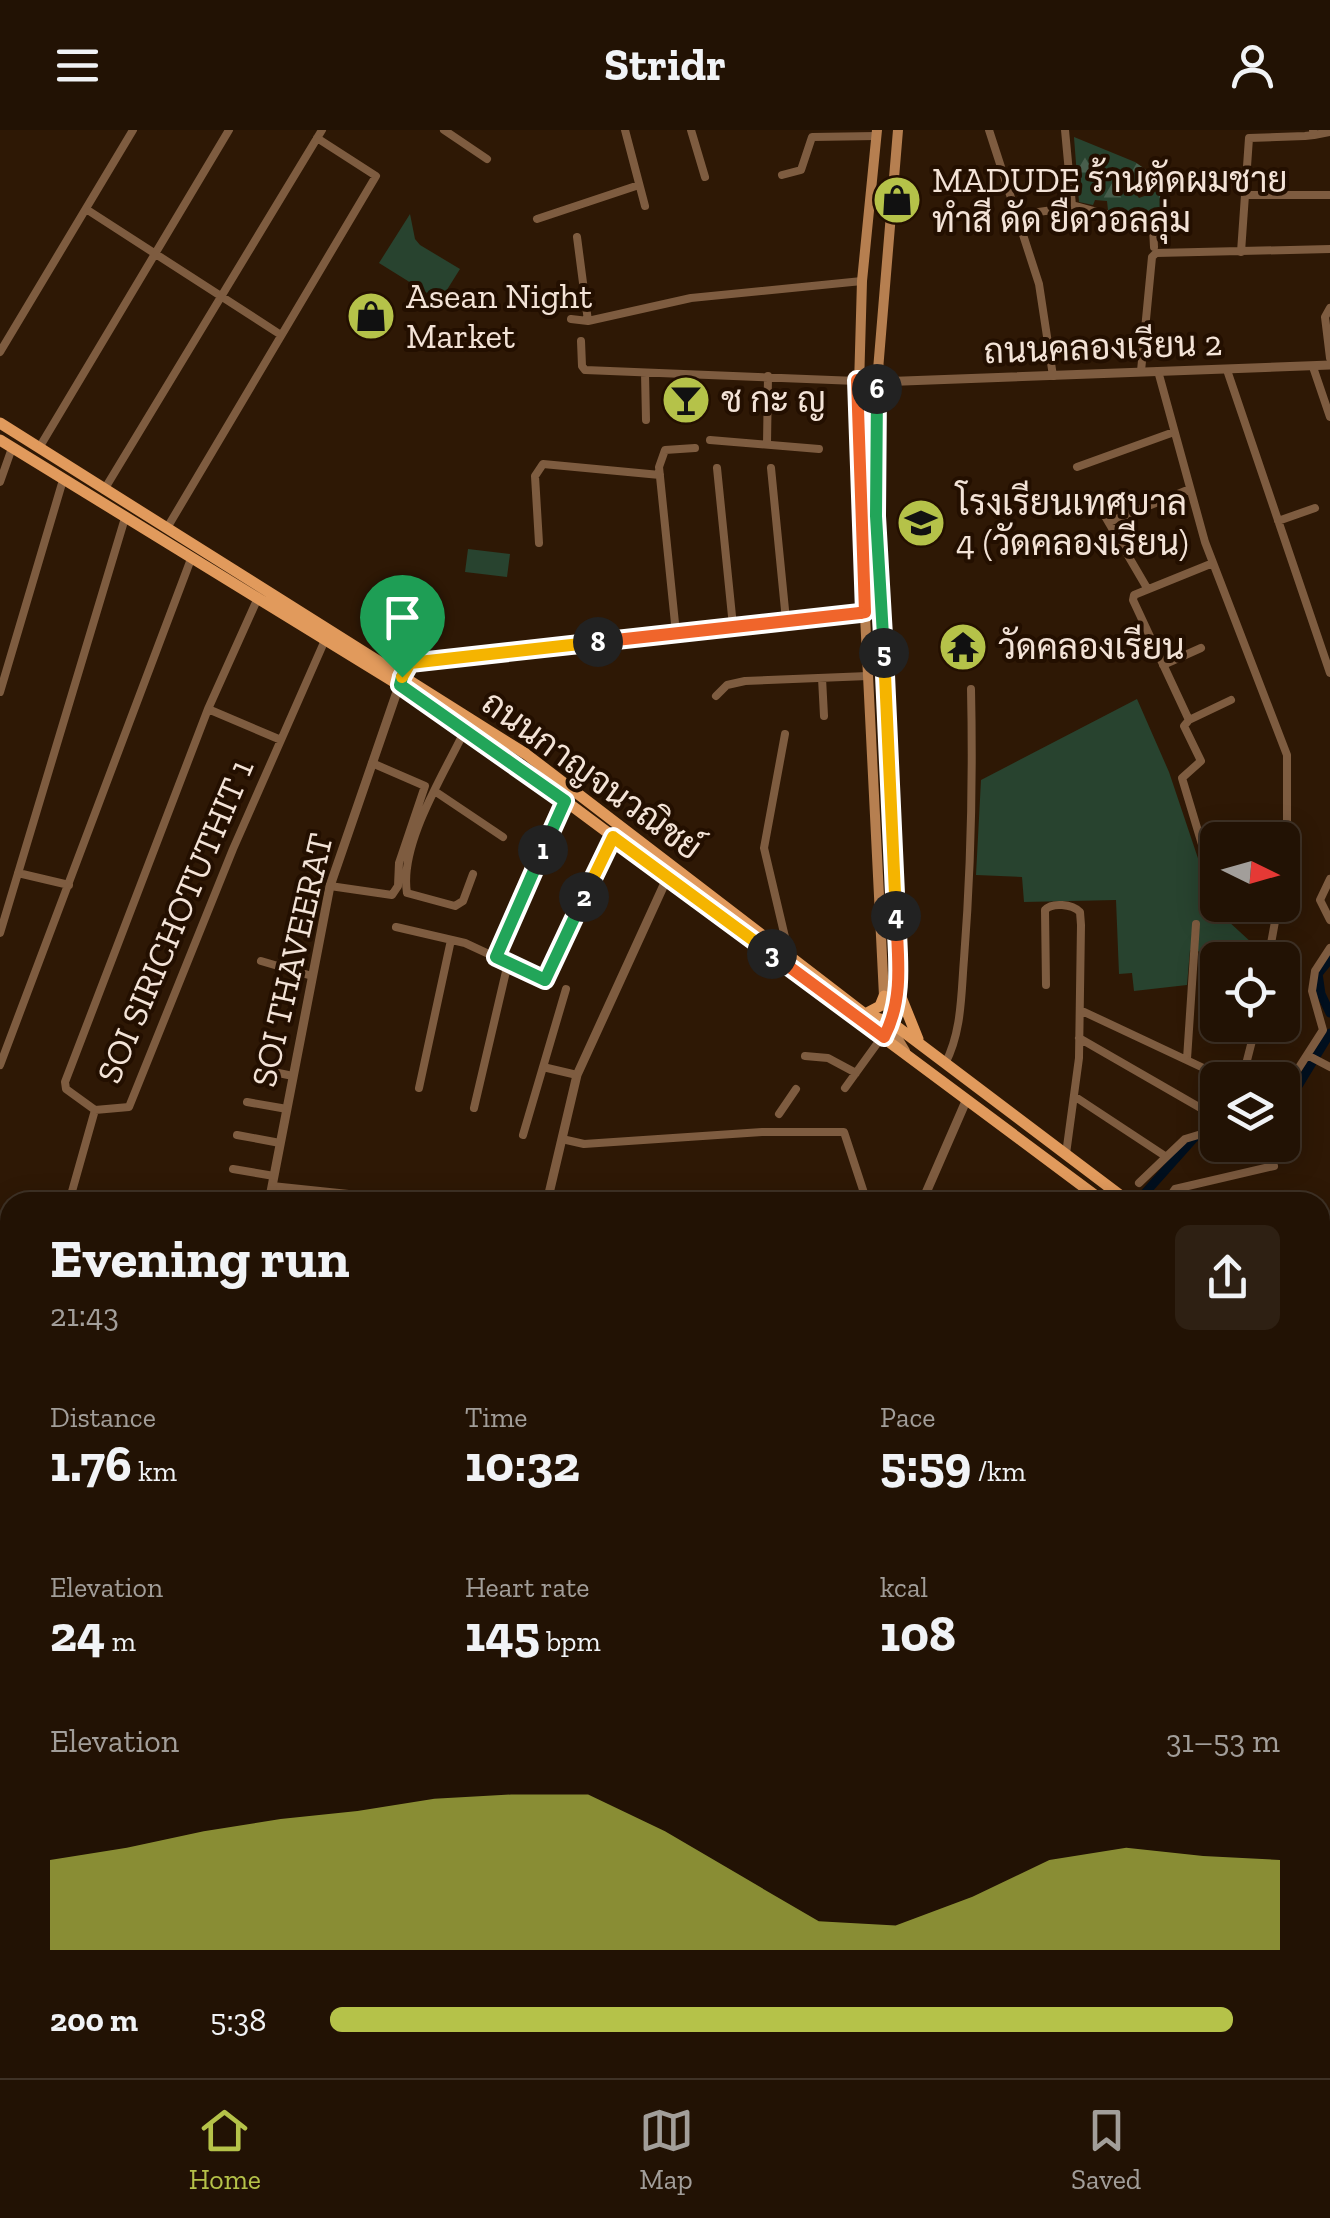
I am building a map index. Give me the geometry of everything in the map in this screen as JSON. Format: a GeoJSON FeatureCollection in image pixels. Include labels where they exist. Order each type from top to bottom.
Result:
{"type":"FeatureCollection","features":[{"type":"Feature","properties":{"kind":"main road"},"geometry":{"type":"LineString","coordinates":[[898,130],[877,382],[876,516],[899,992],[921,1046]]}},
{"type":"Feature","properties":{"kind":"main road"},"geometry":{"type":"LineString","coordinates":[[876,133],[857,380],[865,612],[884,996],[908,1056]]}},
{"type":"Feature","properties":{"kind":"main road"},"geometry":{"type":"LineString","coordinates":[[857,380],[877,382]]}},
{"type":"Feature","properties":{"kind":"main road","name":"ถนนกาญจนวณิชย์"},"geometry":{"type":"LineString","coordinates":[[0,423],[64,480],[166,530],[401,681],[862,1016],[892,1023],[1115,1192]]}},
{"type":"Feature","properties":{"kind":"main road","name":"ถนนกาญจนวณิชย์"},"geometry":{"type":"LineString","coordinates":[[0,440],[35,454],[102,497],[125,518],[257,600],[526,754],[789,956],[908,1056],[1090,1192]]}},
{"type":"Feature","properties":{"kind":"main road"},"geometry":{"type":"LineString","coordinates":[[870,714],[886,713]]}},
{"type":"Feature","properties":{"kind":"main road"},"geometry":{"type":"LineString","coordinates":[[892,1023],[899,992]]}},
{"type":"Feature","properties":{"kind":"main road"},"geometry":{"type":"LineString","coordinates":[[862,1016],[880,1006],[884,996]]}},
{"type":"Feature","properties":{"kind":"street"},"geometry":{"type":"LineString","coordinates":[[0,352],[133,130]]}},
{"type":"Feature","properties":{"kind":"street"},"geometry":{"type":"LineString","coordinates":[[35,454],[229,130]]}},
{"type":"Feature","properties":{"kind":"street"},"geometry":{"type":"LineString","coordinates":[[444,130],[487,159]]}},
{"type":"Feature","properties":{"kind":"street"},"geometry":{"type":"LineString","coordinates":[[625,130],[644,206]]}},
{"type":"Feature","properties":{"kind":"street"},"geometry":{"type":"LineString","coordinates":[[691,130],[705,177]]}},
{"type":"Feature","properties":{"kind":"street"},"geometry":{"type":"LineString","coordinates":[[990,130],[1039,284],[1053,376]]}},
{"type":"Feature","properties":{"kind":"street"},"geometry":{"type":"LineString","coordinates":[[1065,130],[1072,205]]}},
{"type":"Feature","properties":{"kind":"street"},"geometry":{"type":"LineString","coordinates":[[1241,252],[1250,138],[1330,132]]}},
{"type":"Feature","properties":{"kind":"street"},"geometry":{"type":"LineString","coordinates":[[782,175],[802,170],[812,137],[876,133]]}},
{"type":"Feature","properties":{"kind":"street"},"geometry":{"type":"LineString","coordinates":[[102,497],[319,134],[376,176],[166,530]]}},
{"type":"Feature","properties":{"kind":"street"},"geometry":{"type":"LineString","coordinates":[[538,219],[639,185]]}},
{"type":"Feature","properties":{"kind":"street"},"geometry":{"type":"LineString","coordinates":[[1244,195],[1330,195]]}},
{"type":"Feature","properties":{"kind":"street"},"geometry":{"type":"LineString","coordinates":[[1018,217],[1072,205],[1153,227],[1154,247]]}},
{"type":"Feature","properties":{"kind":"street"},"geometry":{"type":"LineString","coordinates":[[86,209],[281,335]]}},
{"type":"Feature","properties":{"kind":"street"},"geometry":{"type":"LineString","coordinates":[[577,237],[588,321]]}},
{"type":"Feature","properties":{"kind":"street"},"geometry":{"type":"LineString","coordinates":[[1141,371],[1152,257],[1156,254],[1330,249]]}},
{"type":"Feature","properties":{"kind":"street"},"geometry":{"type":"LineString","coordinates":[[571,319],[588,321],[691,298],[862,281]]}},
{"type":"Feature","properties":{"kind":"street"},"geometry":{"type":"LineString","coordinates":[[1330,308],[1325,317],[1330,362]]}},
{"type":"Feature","properties":{"kind":"street"},"geometry":{"type":"LineString","coordinates":[[581,341],[584,370],[857,380]]}},
{"type":"Feature","properties":{"kind":"street","name":"ถนนคลองเรียน 2"},"geometry":{"type":"LineString","coordinates":[[877,382],[1227,370],[1330,362]]}},
{"type":"Feature","properties":{"kind":"street"},"geometry":{"type":"LineString","coordinates":[[1313,366],[1330,417]]}},
{"type":"Feature","properties":{"kind":"street"},"geometry":{"type":"LineString","coordinates":[[1227,370],[1330,673]]}},
{"type":"Feature","properties":{"kind":"street"},"geometry":{"type":"LineString","coordinates":[[1158,371],[1213,563],[1287,755],[1288,822]]}},
{"type":"Feature","properties":{"kind":"street"},"geometry":{"type":"LineString","coordinates":[[645,372],[646,420]]}},
{"type":"Feature","properties":{"kind":"street"},"geometry":{"type":"LineString","coordinates":[[767,444],[768,376]]}},
{"type":"Feature","properties":{"kind":"street"},"geometry":{"type":"LineString","coordinates":[[1078,467],[1174,432]]}},
{"type":"Feature","properties":{"kind":"street"},"geometry":{"type":"LineString","coordinates":[[710,440],[819,449]]}},
{"type":"Feature","properties":{"kind":"street"},"geometry":{"type":"LineString","coordinates":[[0,482],[12,448]]}},
{"type":"Feature","properties":{"kind":"street"},"geometry":{"type":"LineString","coordinates":[[676,633],[658,467],[665,450],[695,448]]}},
{"type":"Feature","properties":{"kind":"street"},"geometry":{"type":"LineString","coordinates":[[538,543],[536,476],[541,466],[660,475]]}},
{"type":"Feature","properties":{"kind":"street"},"geometry":{"type":"LineString","coordinates":[[717,468],[732,626]]}},
{"type":"Feature","properties":{"kind":"street"},"geometry":{"type":"LineString","coordinates":[[771,468],[786,620]]}},
{"type":"Feature","properties":{"kind":"street"},"geometry":{"type":"LineString","coordinates":[[0,692],[64,480]]}},
{"type":"Feature","properties":{"kind":"street"},"geometry":{"type":"LineString","coordinates":[[1108,522],[1190,489]]}},
{"type":"Feature","properties":{"kind":"street"},"geometry":{"type":"LineString","coordinates":[[1100,506],[1147,588]]}},
{"type":"Feature","properties":{"kind":"street"},"geometry":{"type":"LineString","coordinates":[[1278,520],[1316,508]]}},
{"type":"Feature","properties":{"kind":"street"},"geometry":{"type":"LineString","coordinates":[[0,933],[125,518]]}},
{"type":"Feature","properties":{"kind":"street"},"geometry":{"type":"LineString","coordinates":[[0,1065],[191,559]]}},
{"type":"Feature","properties":{"kind":"street"},"geometry":{"type":"LineString","coordinates":[[1188,720],[1134,595],[1213,563]]}},
{"type":"Feature","properties":{"kind":"street"},"geometry":{"type":"LineString","coordinates":[[96,1110],[66,1089],[65,1082],[208,710],[257,600]]}},
{"type":"Feature","properties":{"kind":"street"},"geometry":{"type":"LineString","coordinates":[[401,681],[410,663],[865,612]]}},
{"type":"Feature","properties":{"kind":"street","name":"SOI SIRICHOTUTHIT 1"},"geometry":{"type":"LineString","coordinates":[[73,1192],[96,1110],[129,1107],[233,849],[325,640]]}},
{"type":"Feature","properties":{"kind":"street"},"geometry":{"type":"LineString","coordinates":[[1163,664],[1201,648]]}},
{"type":"Feature","properties":{"kind":"street"},"geometry":{"type":"LineString","coordinates":[[716,696],[727,686],[744,680],[868,676]]}},
{"type":"Feature","properties":{"kind":"street"},"geometry":{"type":"LineString","coordinates":[[822,678],[824,716]]}},
{"type":"Feature","properties":{"kind":"street","name":"SOI THAVEERAT"},"geometry":{"type":"LineString","coordinates":[[271,1192],[330,886],[401,681]]}},
{"type":"Feature","properties":{"kind":"street"},"geometry":{"type":"LineString","coordinates":[[945,1064],[958,1032],[970,862],[971,690]]}},
{"type":"Feature","properties":{"kind":"street"},"geometry":{"type":"LineString","coordinates":[[1200,838],[1182,778],[1201,762],[1184,726],[1188,720],[1230,700]]}},
{"type":"Feature","properties":{"kind":"street"},"geometry":{"type":"LineString","coordinates":[[208,710],[281,740]]}},
{"type":"Feature","properties":{"kind":"street"},"geometry":{"type":"LineString","coordinates":[[465,730],[415,835],[406,866],[407,893],[455,906],[462,901],[473,874]]}},
{"type":"Feature","properties":{"kind":"street"},"geometry":{"type":"LineString","coordinates":[[786,734],[764,848],[789,956]]}},
{"type":"Feature","properties":{"kind":"street"},"geometry":{"type":"LineString","coordinates":[[330,886],[392,895],[398,886],[398,864],[425,786],[372,764]]}},
{"type":"Feature","properties":{"kind":"street"},"geometry":{"type":"LineString","coordinates":[[436,792],[502,837]]}},
{"type":"Feature","properties":{"kind":"street"},"geometry":{"type":"LineString","coordinates":[[496,957],[565,801]]}},
{"type":"Feature","properties":{"kind":"street"},"geometry":{"type":"LineString","coordinates":[[396,927],[451,940],[545,980],[613,837]]}},
{"type":"Feature","properties":{"kind":"street"},"geometry":{"type":"LineString","coordinates":[[18,873],[68,886]]}},
{"type":"Feature","properties":{"kind":"street"},"geometry":{"type":"LineString","coordinates":[[549,1192],[578,1076],[668,876]]}},
{"type":"Feature","properties":{"kind":"street"},"geometry":{"type":"LineString","coordinates":[[1330,879],[1320,900],[1330,920]]}},
{"type":"Feature","properties":{"kind":"street"},"geometry":{"type":"LineString","coordinates":[[1046,985],[1046,909],[1073,906],[1081,917],[1080,1038],[1066,1154]]}},
{"type":"Feature","properties":{"kind":"street"},"geometry":{"type":"LineString","coordinates":[[1187,1059],[1196,924]]}},
{"type":"Feature","properties":{"kind":"street"},"geometry":{"type":"LineString","coordinates":[[419,1088],[451,940]]}},
{"type":"Feature","properties":{"kind":"street"},"geometry":{"type":"LineString","coordinates":[[1300,1070],[1324,1029],[1313,999],[1313,981],[1330,948]]}},
{"type":"Feature","properties":{"kind":"street"},"geometry":{"type":"LineString","coordinates":[[261,961],[312,976]]}},
{"type":"Feature","properties":{"kind":"street"},"geometry":{"type":"LineString","coordinates":[[474,1108],[508,963]]}},
{"type":"Feature","properties":{"kind":"street"},"geometry":{"type":"LineString","coordinates":[[523,1134],[566,989]]}},
{"type":"Feature","properties":{"kind":"street"},"geometry":{"type":"LineString","coordinates":[[1080,1010],[1200,1066]]}},
{"type":"Feature","properties":{"kind":"street"},"geometry":{"type":"LineString","coordinates":[[845,1088],[892,1023]]}},
{"type":"Feature","properties":{"kind":"street"},"geometry":{"type":"LineString","coordinates":[[1080,1038],[1200,1108]]}},
{"type":"Feature","properties":{"kind":"street"},"geometry":{"type":"LineString","coordinates":[[806,1056],[828,1058],[856,1073]]}},
{"type":"Feature","properties":{"kind":"street"},"geometry":{"type":"LineString","coordinates":[[1310,1056],[1329,1068]]}},
{"type":"Feature","properties":{"kind":"street"},"geometry":{"type":"LineString","coordinates":[[543,1068],[578,1076]]}},
{"type":"Feature","properties":{"kind":"street"},"geometry":{"type":"LineString","coordinates":[[259,1070],[293,1076]]}},
{"type":"Feature","properties":{"kind":"street"},"geometry":{"type":"LineString","coordinates":[[779,1114],[796,1089]]}},
{"type":"Feature","properties":{"kind":"street"},"geometry":{"type":"LineString","coordinates":[[1074,1096],[1165,1156]]}},
{"type":"Feature","properties":{"kind":"street"},"geometry":{"type":"LineString","coordinates":[[926,1192],[966,1101]]}},
{"type":"Feature","properties":{"kind":"street"},"geometry":{"type":"LineString","coordinates":[[247,1102],[287,1109]]}},
{"type":"Feature","properties":{"kind":"street"},"geometry":{"type":"LineString","coordinates":[[562,1140],[584,1144],[762,1132],[844,1132],[864,1192]]}},
{"type":"Feature","properties":{"kind":"street"},"geometry":{"type":"LineString","coordinates":[[1139,1183],[1185,1139],[1200,1134]]}},
{"type":"Feature","properties":{"kind":"street"},"geometry":{"type":"LineString","coordinates":[[237,1136],[280,1143]]}},
{"type":"Feature","properties":{"kind":"street"},"geometry":{"type":"LineString","coordinates":[[1173,1192],[1274,1166]]}},
{"type":"Feature","properties":{"kind":"street"},"geometry":{"type":"LineString","coordinates":[[233,1169],[273,1181],[350,1192]]}},
{"type":"Feature","properties":{"kind":"green space"},"geometry":{"type":"Polygon","coordinates":[[[1074,137],[1135,162],[1155,176],[1151,188],[1131,188],[1139,198],[1158,191],[1162,201],[1157,224],[1108,210],[1107,201],[1095,200],[1093,205],[1079,202],[1074,137]]]}},
{"type":"Feature","properties":{"kind":"green space"},"geometry":{"type":"Polygon","coordinates":[[[410,214],[420,245],[460,269],[440,301],[379,263],[410,214]]]}},
{"type":"Feature","properties":{"kind":"green space"},"geometry":{"type":"Polygon","coordinates":[[[468,549],[510,554],[507,577],[465,572],[468,549]]]}},
{"type":"Feature","properties":{"kind":"green space"},"geometry":{"type":"Polygon","coordinates":[[[1137,699],[1169,772],[1200,864],[1200,922],[1229,922],[1251,942],[1200,942],[1200,952],[1190,950],[1187,985],[1134,991],[1132,973],[1119,974],[1116,900],[1024,902],[1022,877],[976,875],[981,780],[1137,699]]]}},
{"type":"Feature","properties":{"kind":"waterway"},"geometry":{"type":"LineString","coordinates":[[1330,959],[1318,974],[1321,994],[1330,1013]]}},
{"type":"Feature","properties":{"kind":"waterway"},"geometry":{"type":"LineString","coordinates":[[1300,1083],[1330,1033]]}},
{"type":"Feature","properties":{"kind":"waterway"},"geometry":{"type":"LineString","coordinates":[[1146,1192],[1200,1136]]}},
{"type":"Feature","properties":{"kind":"place","name":"MADUDE ร้านตัดผมชาย ทำสี ดัด ยืดวอลลุ่ม"},"geometry":{"type":"Point","coordinates":[897,200]}},
{"type":"Feature","properties":{"kind":"place","name":"Asean Night Market"},"geometry":{"type":"Point","coordinates":[371,316]}},
{"type":"Feature","properties":{"kind":"place","name":"ช กะ ญ"},"geometry":{"type":"Point","coordinates":[686,400]}},
{"type":"Feature","properties":{"kind":"place","name":"โรงเรียนเทศบาล 4 (วัดคลองเรียน)"},"geometry":{"type":"Point","coordinates":[921,523]}},
{"type":"Feature","properties":{"kind":"place","name":"วัดคลองเรียน"},"geometry":{"type":"Point","coordinates":[963,647]}},
{"type":"Feature","properties":{"kind":"route"},"geometry":{"type":"LineString","coordinates":[[857,380],[877,382],[876,516],[899,992],[892,1023],[884,1037],[613,837],[545,980],[496,957],[565,801],[400,685],[402,677],[410,663],[865,612],[857,380]]}}]}
